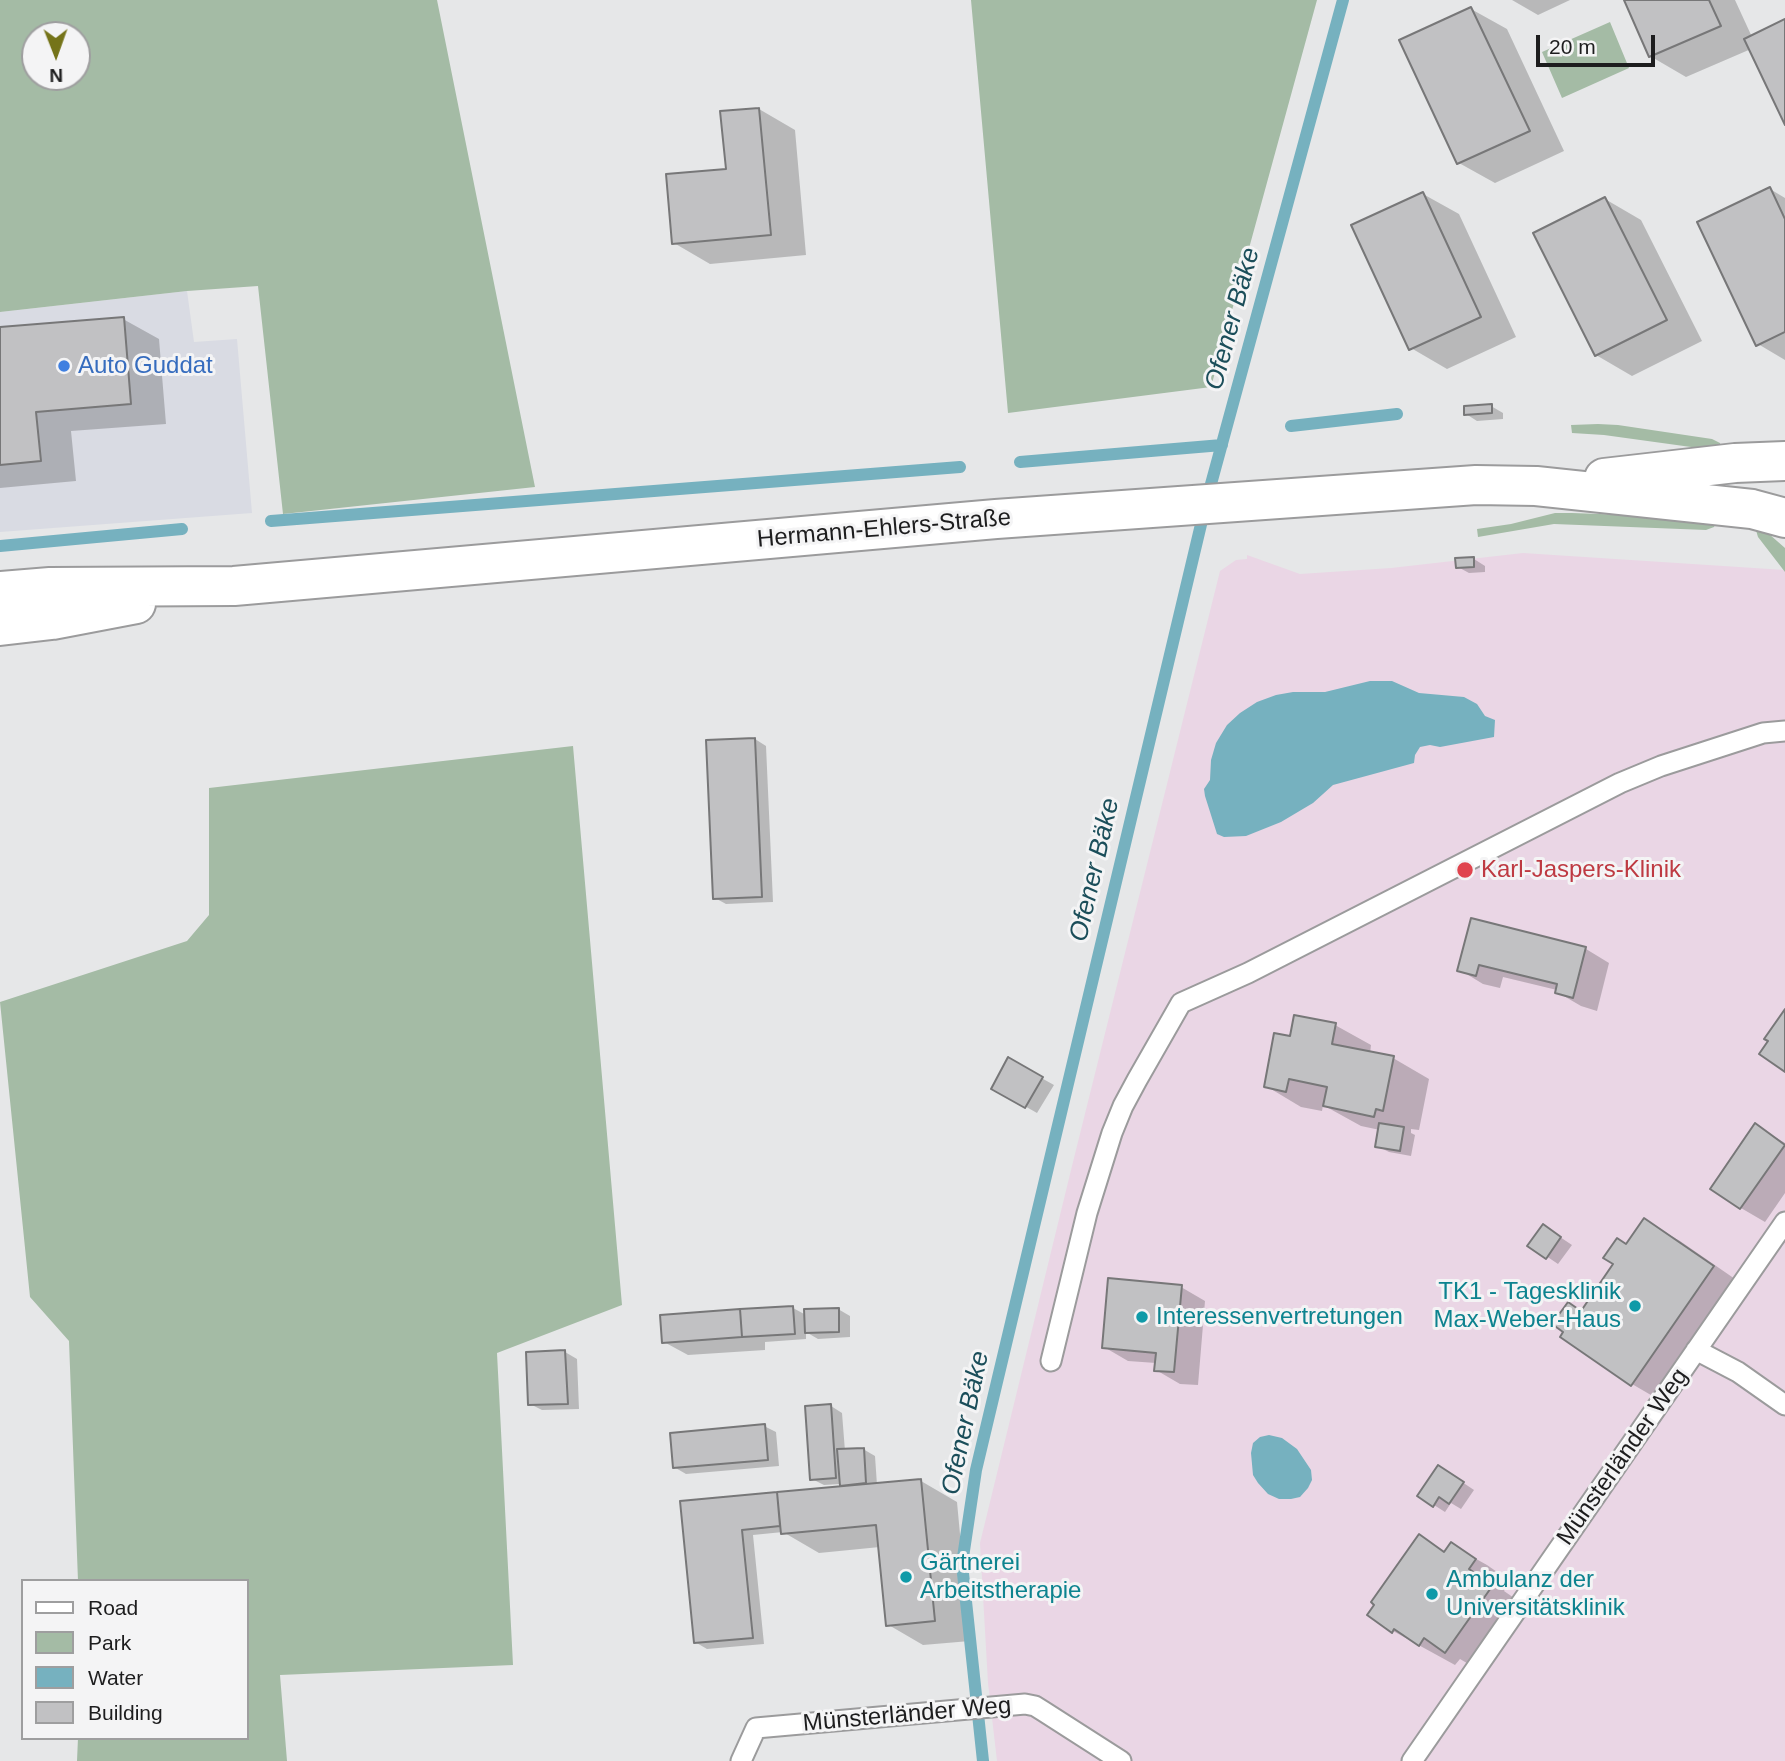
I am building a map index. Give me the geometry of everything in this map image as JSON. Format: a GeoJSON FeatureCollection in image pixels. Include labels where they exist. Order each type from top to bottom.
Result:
{"type":"FeatureCollection","features":[{"type":"Feature","properties":{"kind":"street","name":"Hermann-Ehlers-Straße"},"geometry":{"type":"LineString","coordinates":[[1536,486],[1735,463],[1785,461]]}},
{"type":"Feature","properties":{"kind":"street","name":"Hermann-Ehlers-Straße"},"geometry":{"type":"LineString","coordinates":[[0,591],[50,587],[234,586],[969,522],[1476,485],[1536,486],[1752,509],[1785,518]]}},
{"type":"Feature","properties":{"kind":"street","name":"Hermann-Ehlers-Straße"},"geometry":{"type":"LineString","coordinates":[[0,626],[52,620],[234,586]]}},
{"type":"Feature","properties":{"kind":"lane"},"geometry":{"type":"LineString","coordinates":[[1051,1361],[1087,1213],[1112,1133],[1128,1097],[1181,1003],[1248,973],[1620,783],[1661,766],[1750,737],[1785,731]]}},
{"type":"Feature","properties":{"kind":"lane","name":"Münsterländer Weg"},"geometry":{"type":"LineString","coordinates":[[1412,1761],[1785,1222]]}},
{"type":"Feature","properties":{"kind":"lane"},"geometry":{"type":"LineString","coordinates":[[1696,1350],[1738,1372],[1785,1405]]}},
{"type":"Feature","properties":{"kind":"lane","name":"Münsterländer Weg"},"geometry":{"type":"LineString","coordinates":[[741,1761],[747,1725],[1025,1704],[1035,1706],[1121,1761]]}},
{"type":"Feature","properties":{"kind":"shaded area"},"geometry":{"type":"Polygon","coordinates":[[[187,291],[194,342],[237,339],[252,513],[0,532],[0,312],[187,291]]]}},
{"type":"Feature","properties":{"kind":"shaded area","name":"Karl-Jaspers-Klinik"},"geometry":{"type":"Polygon","coordinates":[[[1523,553],[1785,570],[1785,1761],[997,1761],[988,1683],[980,1543],[1220,571],[1236,560],[1247,559],[1247,555],[1300,574],[1391,568],[1523,553]]]}},
{"type":"Feature","properties":{"kind":"green space"},"geometry":{"type":"Polygon","coordinates":[[[0,0],[437,0],[535,487],[283,514],[258,286],[187,291],[0,312],[0,0]]]}},
{"type":"Feature","properties":{"kind":"green space"},"geometry":{"type":"Polygon","coordinates":[[[971,0],[1317,0],[1211,387],[1008,413],[971,0]]]}},
{"type":"Feature","properties":{"kind":"green space"},"geometry":{"type":"Polygon","coordinates":[[[1610,22],[1629,68],[1562,98],[1542,52],[1610,22]]]}},
{"type":"Feature","properties":{"kind":"green space"},"geometry":{"type":"Polygon","coordinates":[[[1598,424],[1712,439],[1720,443],[1721,449],[1572,433],[1571,425],[1598,424]]]}},
{"type":"Feature","properties":{"kind":"green space"},"geometry":{"type":"Polygon","coordinates":[[[1555,513],[1654,516],[1716,523],[1714,527],[1706,530],[1554,524],[1478,537],[1477,529],[1555,513]]]}},
{"type":"Feature","properties":{"kind":"green space"},"geometry":{"type":"Polygon","coordinates":[[[1755,527],[1769,534],[1785,548],[1785,572],[1758,537],[1755,527]]]}},
{"type":"Feature","properties":{"kind":"green space"},"geometry":{"type":"Polygon","coordinates":[[[573,746],[622,1305],[497,1353],[513,1665],[280,1675],[287,1761],[77,1761],[78,1740],[248,1740],[248,1579],[78,1579],[69,1341],[30,1297],[0,1002],[187,941],[209,915],[209,788],[573,746]]]}},
{"type":"Feature","properties":{"kind":"water"},"geometry":{"type":"Polygon","coordinates":[[[1370,681],[1392,681],[1419,693],[1464,697],[1477,704],[1485,716],[1495,720],[1494,737],[1440,747],[1420,747],[1414,763],[1333,785],[1313,803],[1281,822],[1246,836],[1224,837],[1217,834],[1204,789],[1210,780],[1211,760],[1216,743],[1227,725],[1257,702],[1276,695],[1325,692],[1370,681]]]}},
{"type":"Feature","properties":{"kind":"water"},"geometry":{"type":"Polygon","coordinates":[[[1269,1435],[1282,1438],[1297,1449],[1311,1470],[1312,1480],[1300,1497],[1279,1499],[1268,1494],[1253,1475],[1253,1443],[1260,1437],[1269,1435]]]}},
{"type":"Feature","properties":{"kind":"building"},"geometry":{"type":"Polygon","coordinates":[[[1624,0],[1709,0],[1721,26],[1649,57],[1624,0]]]}},
{"type":"Feature","properties":{"kind":"building"},"geometry":{"type":"Polygon","coordinates":[[[1471,7],[1530,131],[1457,164],[1399,40],[1471,7]]]}},
{"type":"Feature","properties":{"kind":"building"},"geometry":{"type":"Polygon","coordinates":[[[1785,19],[1785,125],[1744,39],[1785,19]]]}},
{"type":"Feature","properties":{"kind":"building"},"geometry":{"type":"Polygon","coordinates":[[[759,108],[771,235],[672,244],[666,174],[726,169],[720,111],[759,108]]]}},
{"type":"Feature","properties":{"kind":"building"},"geometry":{"type":"Polygon","coordinates":[[[1770,187],[1785,219],[1785,332],[1756,346],[1697,222],[1770,187]]]}},
{"type":"Feature","properties":{"kind":"building"},"geometry":{"type":"Polygon","coordinates":[[[1423,192],[1481,317],[1409,350],[1351,225],[1423,192]]]}},
{"type":"Feature","properties":{"kind":"building"},"geometry":{"type":"Polygon","coordinates":[[[1605,197],[1667,320],[1595,356],[1533,233],[1605,197]]]}},
{"type":"Feature","properties":{"kind":"building","name":"Auto Guddat"},"geometry":{"type":"Polygon","coordinates":[[[124,317],[131,404],[36,412],[41,461],[0,465],[0,327],[124,317]]]}},
{"type":"Feature","properties":{"kind":"building"},"geometry":{"type":"Polygon","coordinates":[[[1492,404],[1492,413],[1464,415],[1464,406],[1492,404]]]}},
{"type":"Feature","properties":{"kind":"building"},"geometry":{"type":"Polygon","coordinates":[[[1474,557],[1474,567],[1456,568],[1455,558],[1474,557]]]}},
{"type":"Feature","properties":{"kind":"building"},"geometry":{"type":"Polygon","coordinates":[[[755,738],[762,897],[713,899],[706,740],[755,738]]]}},
{"type":"Feature","properties":{"kind":"building"},"geometry":{"type":"Polygon","coordinates":[[[1471,918],[1586,947],[1573,998],[1555,993],[1557,984],[1479,965],[1476,976],[1457,971],[1471,918]]]}},
{"type":"Feature","properties":{"kind":"building"},"geometry":{"type":"Polygon","coordinates":[[[1785,1009],[1785,1072],[1759,1054],[1768,1041],[1764,1039],[1785,1009]]]}},
{"type":"Feature","properties":{"kind":"building"},"geometry":{"type":"Polygon","coordinates":[[[1294,1015],[1336,1023],[1332,1044],[1394,1056],[1383,1111],[1376,1109],[1374,1117],[1323,1106],[1327,1087],[1289,1079],[1286,1092],[1264,1087],[1274,1033],[1290,1036],[1294,1015]]]}},
{"type":"Feature","properties":{"kind":"building"},"geometry":{"type":"Polygon","coordinates":[[[1008,1057],[1043,1077],[1025,1108],[991,1089],[1008,1057]]]}},
{"type":"Feature","properties":{"kind":"building"},"geometry":{"type":"Polygon","coordinates":[[[1379,1123],[1404,1127],[1400,1151],[1375,1147],[1379,1123]]]}},
{"type":"Feature","properties":{"kind":"building"},"geometry":{"type":"Polygon","coordinates":[[[1755,1123],[1785,1145],[1740,1209],[1710,1189],[1755,1123]]]}},
{"type":"Feature","properties":{"kind":"building","name":"TK1 - Tagesklinik Max-Weber-Haus"},"geometry":{"type":"Polygon","coordinates":[[[1644,1218],[1714,1266],[1631,1386],[1560,1337],[1563,1332],[1552,1324],[1568,1302],[1581,1311],[1613,1264],[1603,1258],[1617,1238],[1626,1244],[1644,1218]]]}},
{"type":"Feature","properties":{"kind":"building"},"geometry":{"type":"Polygon","coordinates":[[[1543,1224],[1561,1237],[1546,1259],[1527,1246],[1543,1224]]]}},
{"type":"Feature","properties":{"kind":"building","name":"Interessenvertretungen"},"geometry":{"type":"Polygon","coordinates":[[[1108,1278],[1182,1285],[1174,1372],[1154,1371],[1156,1353],[1102,1348],[1108,1278]]]}},
{"type":"Feature","properties":{"kind":"building"},"geometry":{"type":"Polygon","coordinates":[[[793,1306],[795,1334],[742,1337],[740,1309],[793,1306]]]}},
{"type":"Feature","properties":{"kind":"building"},"geometry":{"type":"Polygon","coordinates":[[[839,1308],[839,1332],[805,1333],[804,1309],[839,1308]]]}},
{"type":"Feature","properties":{"kind":"building"},"geometry":{"type":"Polygon","coordinates":[[[740,1309],[742,1337],[662,1343],[660,1315],[740,1309]]]}},
{"type":"Feature","properties":{"kind":"building"},"geometry":{"type":"Polygon","coordinates":[[[565,1350],[568,1404],[528,1405],[526,1352],[565,1350]]]}},
{"type":"Feature","properties":{"kind":"building"},"geometry":{"type":"Polygon","coordinates":[[[831,1404],[836,1478],[810,1480],[805,1406],[831,1404]]]}},
{"type":"Feature","properties":{"kind":"building"},"geometry":{"type":"Polygon","coordinates":[[[765,1424],[768,1460],[673,1468],[670,1433],[765,1424]]]}},
{"type":"Feature","properties":{"kind":"building"},"geometry":{"type":"Polygon","coordinates":[[[864,1448],[866,1483],[840,1486],[837,1449],[864,1448]]]}},
{"type":"Feature","properties":{"kind":"building"},"geometry":{"type":"Polygon","coordinates":[[[1438,1465],[1464,1482],[1449,1504],[1439,1497],[1433,1507],[1417,1496],[1438,1465]]]}},
{"type":"Feature","properties":{"kind":"building","name":"Gärtnerei Arbeitstherapie"},"geometry":{"type":"Polygon","coordinates":[[[921,1479],[935,1621],[886,1626],[876,1525],[781,1534],[777,1492],[921,1479]]]}},
{"type":"Feature","properties":{"kind":"building"},"geometry":{"type":"Polygon","coordinates":[[[777,1492],[780,1526],[742,1530],[753,1638],[694,1643],[680,1501],[777,1492]]]}},
{"type":"Feature","properties":{"kind":"building","name":"Ambulanz der Universitätsklinik"},"geometry":{"type":"Polygon","coordinates":[[[1419,1534],[1444,1552],[1451,1542],[1476,1559],[1469,1569],[1493,1585],[1445,1653],[1424,1638],[1419,1646],[1394,1629],[1392,1633],[1367,1615],[1374,1605],[1371,1602],[1419,1534]]]}},
{"type":"Feature","properties":{"kind":"waterway","name":"Ofener Bäke"},"geometry":{"type":"LineString","coordinates":[[983,1761],[962,1564],[976,1470],[1208,495],[1343,0]]}},
{"type":"Feature","properties":{"kind":"waterway"},"geometry":{"type":"LineString","coordinates":[[1291,426],[1397,414]]}},
{"type":"Feature","properties":{"kind":"waterway"},"geometry":{"type":"LineString","coordinates":[[1020,462],[1222,445]]}},
{"type":"Feature","properties":{"kind":"waterway"},"geometry":{"type":"LineString","coordinates":[[271,521],[960,467]]}},
{"type":"Feature","properties":{"kind":"waterway"},"geometry":{"type":"LineString","coordinates":[[0,546],[182,529]]}},
{"type":"Feature","properties":{"kind":"place","name":"Auto Guddat"},"geometry":{"type":"Point","coordinates":[64,366]}},
{"type":"Feature","properties":{"kind":"place","name":"Karl-Jaspers-Klinik"},"geometry":{"type":"Point","coordinates":[1465,870]}},
{"type":"Feature","properties":{"kind":"place","name":"TK1 - Tagesklinik Max-Weber-Haus"},"geometry":{"type":"Point","coordinates":[1635,1306]}},
{"type":"Feature","properties":{"kind":"place","name":"Interessenvertretungen"},"geometry":{"type":"Point","coordinates":[1142,1317]}},
{"type":"Feature","properties":{"kind":"place","name":"Gärtnerei Arbeitstherapie"},"geometry":{"type":"Point","coordinates":[906,1577]}},
{"type":"Feature","properties":{"kind":"place","name":"Ambulanz der Universitätsklinik"},"geometry":{"type":"Point","coordinates":[1432,1594]}}]}
